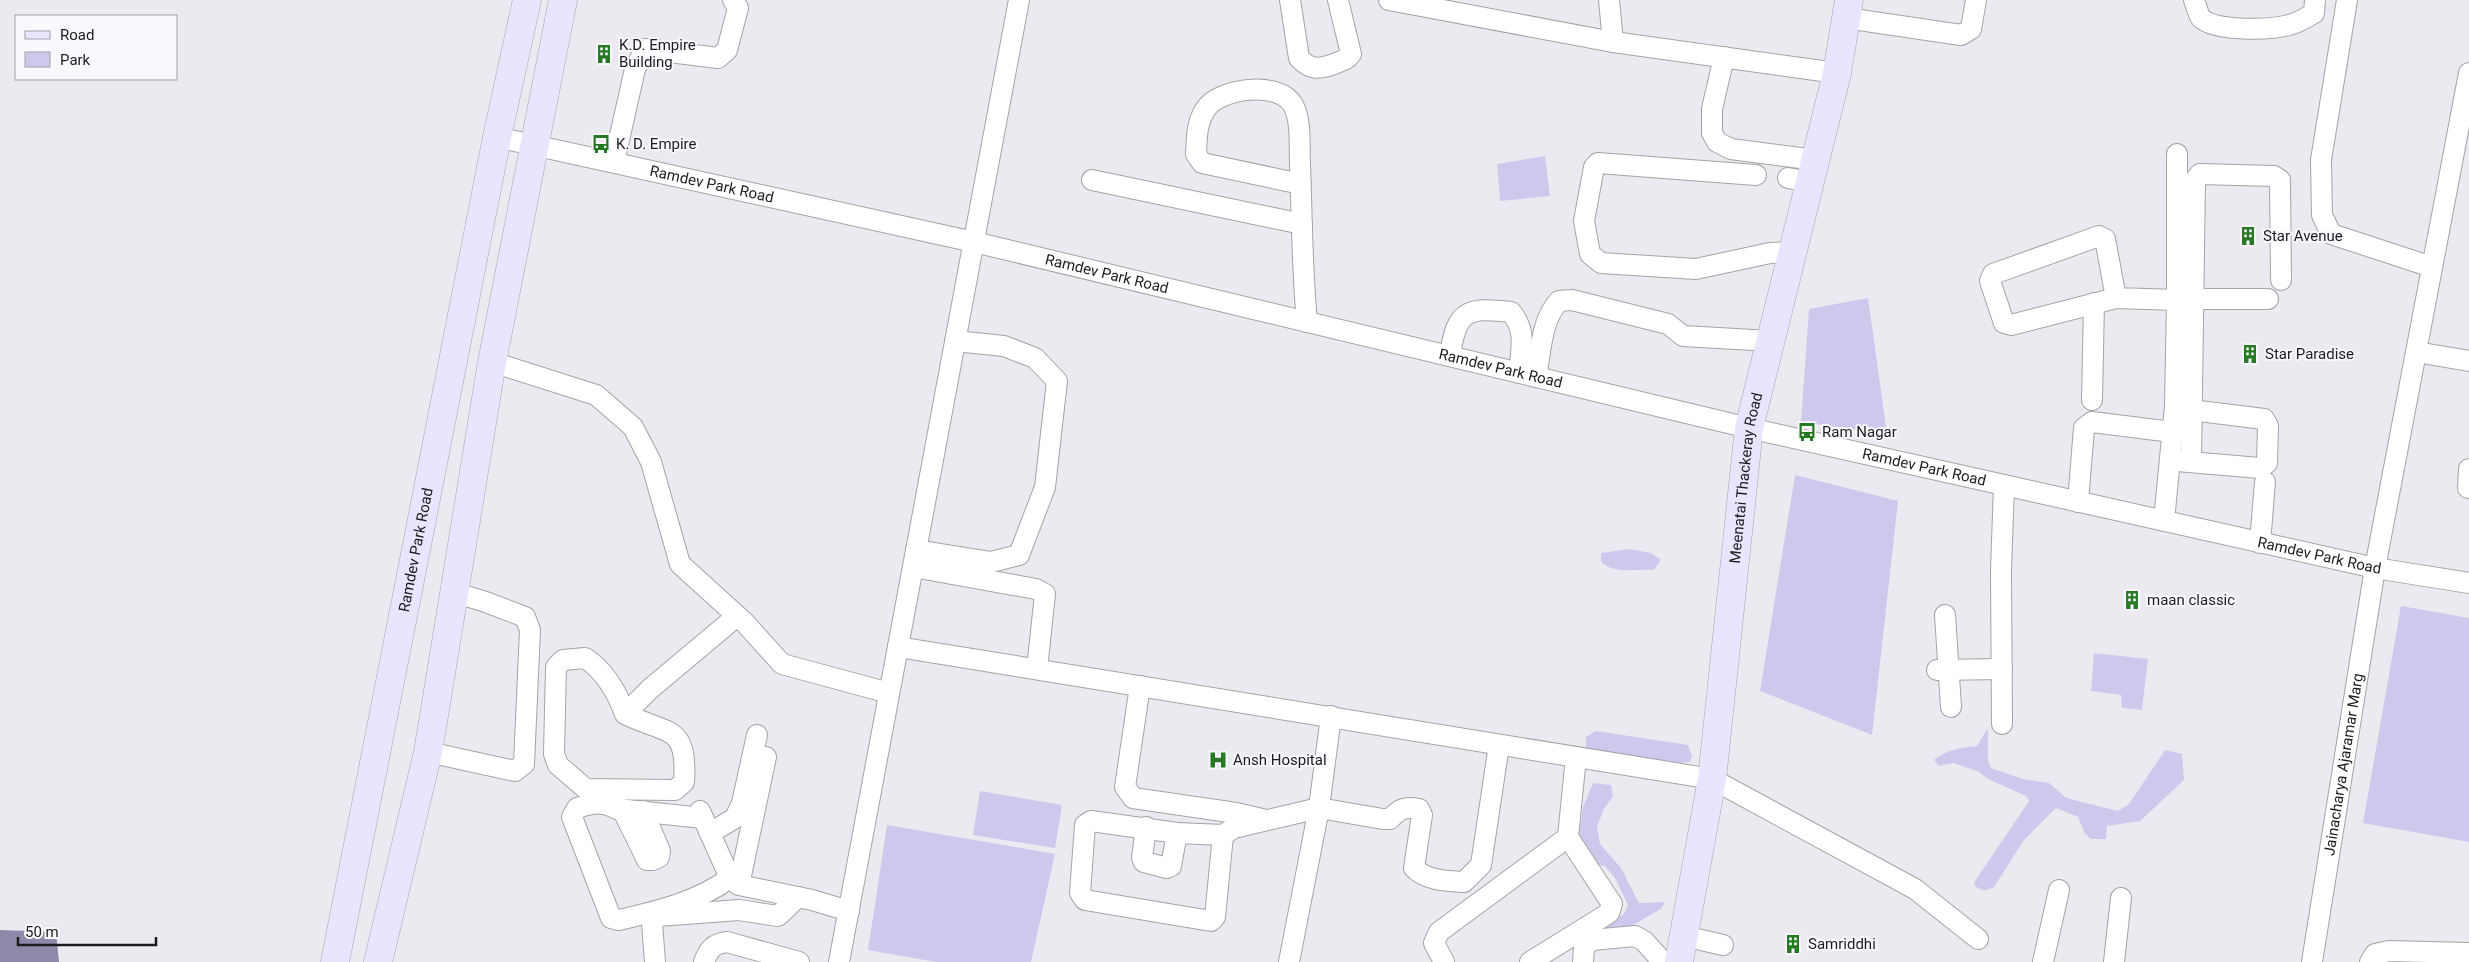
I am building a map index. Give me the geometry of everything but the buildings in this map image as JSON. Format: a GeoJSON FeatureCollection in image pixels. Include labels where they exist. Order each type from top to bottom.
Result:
{"type":"FeatureCollection","features":[{"type":"Feature","properties":{"kind":"main road","name":"Ramdev Park Road"},"geometry":{"type":"LineString","coordinates":[[335,962],[497,137],[527,0]]}},
{"type":"Feature","properties":{"kind":"main road"},"geometry":{"type":"LineString","coordinates":[[378,962],[428,752],[456,593],[492,362],[563,0]]}},
{"type":"Feature","properties":{"kind":"main road","name":"Meenatai Thackeray Road"},"geometry":{"type":"LineString","coordinates":[[1682,949],[1712,780],[1749,428],[1792,252],[1805,174],[1837,73],[1848,9]]}},
{"type":"Feature","properties":{"kind":"street"},"geometry":{"type":"LineString","coordinates":[[614,162],[635,69],[645,49],[718,58],[727,50],[738,8],[733,0]]}},
{"type":"Feature","properties":{"kind":"street"},"geometry":{"type":"LineString","coordinates":[[839,962],[1019,0]]}},
{"type":"Feature","properties":{"kind":"street"},"geometry":{"type":"LineString","coordinates":[[1290,0],[1299,58],[1305,65],[1319,69],[1345,60],[1352,54],[1338,0]]}},
{"type":"Feature","properties":{"kind":"street"},"geometry":{"type":"LineString","coordinates":[[1389,0],[1482,9],[1613,42],[1837,73]]}},
{"type":"Feature","properties":{"kind":"street"},"geometry":{"type":"LineString","coordinates":[[1609,0],[1613,42]]}},
{"type":"Feature","properties":{"kind":"street"},"geometry":{"type":"LineString","coordinates":[[1848,9],[1962,35],[1971,29],[1976,0]]}},
{"type":"Feature","properties":{"kind":"street"},"geometry":{"type":"LineString","coordinates":[[2194,0],[2200,17],[2210,23],[2232,28],[2288,25],[2305,19],[2314,13],[2314,0]]}},
{"type":"Feature","properties":{"kind":"street"},"geometry":{"type":"LineString","coordinates":[[2347,0],[2321,160],[2322,215],[2331,234],[2432,267]]}},
{"type":"Feature","properties":{"kind":"street"},"geometry":{"type":"LineString","coordinates":[[1724,57],[1712,109],[1712,133],[1717,142],[1731,149],[1805,174]]}},
{"type":"Feature","properties":{"kind":"street","name":"Jainacharya Ajaramar Marg"},"geometry":{"type":"LineString","coordinates":[[2312,962],[2375,568],[2469,73]]}},
{"type":"Feature","properties":{"kind":"street"},"geometry":{"type":"LineString","coordinates":[[1301,184],[1202,163],[1196,154],[1198,123],[1205,108],[1214,101],[1231,93],[1274,90],[1293,104],[1298,120],[1301,184],[1302,224],[1307,322]]}},
{"type":"Feature","properties":{"kind":"street","name":"Ramdev Park Road"},"geometry":{"type":"LineString","coordinates":[[497,137],[974,242],[1749,428],[2375,568],[2469,582]]}},
{"type":"Feature","properties":{"kind":"street"},"geometry":{"type":"LineString","coordinates":[[2177,154],[2185,299]]}},
{"type":"Feature","properties":{"kind":"street"},"geometry":{"type":"LineString","coordinates":[[1756,175],[1598,163],[1594,167],[1584,221],[1590,254],[1601,263],[1696,269],[1770,252],[1792,252]]}},
{"type":"Feature","properties":{"kind":"street"},"geometry":{"type":"LineString","coordinates":[[2190,462],[2182,418],[2185,299],[2195,180],[2200,174],[2274,176],[2280,180],[2281,280]]}},
{"type":"Feature","properties":{"kind":"street"},"geometry":{"type":"LineString","coordinates":[[1092,180],[1302,224]]}},
{"type":"Feature","properties":{"kind":"street"},"geometry":{"type":"LineString","coordinates":[[2116,298],[2105,239],[2099,236],[1993,274],[1990,281],[2004,323],[2011,325],[2116,298],[2268,299]]}},
{"type":"Feature","properties":{"kind":"street"},"geometry":{"type":"LineString","coordinates":[[1527,375],[1552,308],[1559,301],[1572,300],[1668,324],[1683,336],[1770,341]]}},
{"type":"Feature","properties":{"kind":"street"},"geometry":{"type":"LineString","coordinates":[[2092,400],[2094,303]]}},
{"type":"Feature","properties":{"kind":"street"},"geometry":{"type":"LineString","coordinates":[[1450,356],[1456,326],[1468,314],[1481,309],[1511,312],[1519,322],[1522,330],[1527,375]]}},
{"type":"Feature","properties":{"kind":"street"},"geometry":{"type":"LineString","coordinates":[[915,559],[991,562],[1019,555],[1045,487],[1057,381],[1035,358],[1004,346],[955,341]]}},
{"type":"Feature","properties":{"kind":"street"},"geometry":{"type":"LineString","coordinates":[[2416,352],[2469,361]]}},
{"type":"Feature","properties":{"kind":"street"},"geometry":{"type":"LineString","coordinates":[[492,362],[596,395],[633,427],[651,462],[680,564],[737,616],[782,664],[889,693]]}},
{"type":"Feature","properties":{"kind":"street"},"geometry":{"type":"LineString","coordinates":[[2164,521],[2170,460],[2182,418]]}},
{"type":"Feature","properties":{"kind":"street"},"geometry":{"type":"LineString","coordinates":[[2078,502],[2084,428],[2092,422],[2182,418],[2264,419],[2268,426],[2267,463],[2260,468],[2170,460]]}},
{"type":"Feature","properties":{"kind":"street"},"geometry":{"type":"LineString","coordinates":[[2260,543],[2265,482]]}},
{"type":"Feature","properties":{"kind":"street"},"geometry":{"type":"LineString","coordinates":[[2002,724],[2001,571],[2004,485]]}},
{"type":"Feature","properties":{"kind":"street"},"geometry":{"type":"LineString","coordinates":[[915,559],[1036,589],[1045,594],[1037,669]]}},
{"type":"Feature","properties":{"kind":"street"},"geometry":{"type":"LineString","coordinates":[[428,752],[515,771],[524,764],[530,630],[525,617],[456,593]]}},
{"type":"Feature","properties":{"kind":"street"},"geometry":{"type":"LineString","coordinates":[[1945,615],[1943,670],[1951,707]]}},
{"type":"Feature","properties":{"kind":"street"},"geometry":{"type":"LineString","coordinates":[[625,714],[650,689],[737,616]]}},
{"type":"Feature","properties":{"kind":"street"},"geometry":{"type":"LineString","coordinates":[[898,647],[1331,716],[1712,780],[1915,889],[1978,939]]}},
{"type":"Feature","properties":{"kind":"street"},"geometry":{"type":"LineString","coordinates":[[584,658],[596,666],[617,693],[625,714],[648,725],[664,728],[676,736],[686,758],[684,782],[675,790],[586,789],[558,766],[554,754],[556,667],[563,660],[584,658]]}},
{"type":"Feature","properties":{"kind":"street"},"geometry":{"type":"LineString","coordinates":[[1943,670],[2002,669]]}},
{"type":"Feature","properties":{"kind":"street"},"geometry":{"type":"LineString","coordinates":[[1140,686],[1124,787],[1128,794],[1133,798],[1236,813],[1266,820]]}},
{"type":"Feature","properties":{"kind":"street"},"geometry":{"type":"LineString","coordinates":[[1289,962],[1319,808],[1331,716]]}},
{"type":"Feature","properties":{"kind":"street"},"geometry":{"type":"LineString","coordinates":[[756,735],[742,803],[735,818],[704,821],[622,809],[604,802],[596,802],[577,808],[572,817],[611,918],[619,920],[671,908],[719,886],[735,881],[849,911]]}},
{"type":"Feature","properties":{"kind":"street"},"geometry":{"type":"LineString","coordinates":[[1223,834],[1215,917],[1211,921],[1085,900],[1080,893],[1085,825],[1091,821],[1146,827],[1177,833],[1223,834],[1234,828],[1319,808],[1383,820],[1390,819],[1398,810],[1408,806],[1419,809],[1422,815],[1414,868],[1419,872],[1442,881],[1464,882],[1480,865],[1499,745]]}},
{"type":"Feature","properties":{"kind":"street"},"geometry":{"type":"LineString","coordinates":[[735,881],[766,756]]}},
{"type":"Feature","properties":{"kind":"street"},"geometry":{"type":"LineString","coordinates":[[1530,962],[1609,913],[1612,904],[1568,838],[1576,757]]}},
{"type":"Feature","properties":{"kind":"street"},"geometry":{"type":"LineString","coordinates":[[622,809],[646,860],[653,860],[659,857],[660,851],[643,811]]}},
{"type":"Feature","properties":{"kind":"street"},"geometry":{"type":"LineString","coordinates":[[704,821],[735,881]]}},
{"type":"Feature","properties":{"kind":"street"},"geometry":{"type":"LineString","coordinates":[[1146,827],[1142,858],[1144,862],[1167,868],[1171,866],[1177,833]]}},
{"type":"Feature","properties":{"kind":"street"},"geometry":{"type":"LineString","coordinates":[[1444,962],[1434,943],[1439,932],[1568,838]]}},
{"type":"Feature","properties":{"kind":"street"},"geometry":{"type":"LineString","coordinates":[[2043,962],[2058,890]]}},
{"type":"Feature","properties":{"kind":"street"},"geometry":{"type":"LineString","coordinates":[[655,962],[652,923],[658,916],[739,910],[778,916],[798,897]]}},
{"type":"Feature","properties":{"kind":"street"},"geometry":{"type":"LineString","coordinates":[[2114,962],[2121,898]]}},
{"type":"Feature","properties":{"kind":"street"},"geometry":{"type":"LineString","coordinates":[[1582,962],[1584,947],[1592,940],[1635,936],[1644,941],[1663,962]]}},
{"type":"Feature","properties":{"kind":"street"},"geometry":{"type":"LineString","coordinates":[[704,962],[710,949],[718,943],[727,942],[799,962]]}},
{"type":"Feature","properties":{"kind":"street"},"geometry":{"type":"LineString","coordinates":[[1682,949],[1723,946]]}},
{"type":"Feature","properties":{"kind":"street"},"geometry":{"type":"LineString","coordinates":[[2370,962],[2375,954],[2389,950],[2469,953]]}},
{"type":"Feature","properties":{"kind":"green space"},"geometry":{"type":"Polygon","coordinates":[[[1545,156],[1550,196],[1500,201],[1497,164],[1545,156]]]}},
{"type":"Feature","properties":{"kind":"green space"},"geometry":{"type":"Polygon","coordinates":[[[1868,298],[1887,434],[1801,422],[1809,309],[1868,298]]]}},
{"type":"Feature","properties":{"kind":"green space"},"geometry":{"type":"Polygon","coordinates":[[[1795,475],[1898,501],[1872,735],[1760,691],[1795,475]]]}},
{"type":"Feature","properties":{"kind":"green space"},"geometry":{"type":"Polygon","coordinates":[[[1630,549],[1651,553],[1661,560],[1654,570],[1619,570],[1606,566],[1601,562],[1601,553],[1630,549]]]}},
{"type":"Feature","properties":{"kind":"green space"},"geometry":{"type":"Polygon","coordinates":[[[2401,606],[2469,618],[2469,842],[2363,823],[2401,606]]]}},
{"type":"Feature","properties":{"kind":"green space"},"geometry":{"type":"Polygon","coordinates":[[[2094,653],[2148,659],[2142,710],[2122,708],[2121,695],[2091,691],[2094,653]]]}},
{"type":"Feature","properties":{"kind":"green space"},"geometry":{"type":"Polygon","coordinates":[[[1988,728],[1988,761],[1991,768],[2023,779],[2049,783],[2066,798],[2118,811],[2129,804],[2165,750],[2182,754],[2184,780],[2140,821],[2107,826],[2106,839],[2091,839],[2085,834],[2078,817],[2056,808],[2024,840],[1994,887],[1981,890],[1974,885],[1975,881],[2029,801],[2026,796],[1988,779],[1979,772],[1954,763],[1939,766],[1934,760],[1949,751],[1977,746],[1988,728]]]}},
{"type":"Feature","properties":{"kind":"green space"},"geometry":{"type":"Polygon","coordinates":[[[1596,731],[1688,745],[1692,756],[1690,762],[1675,763],[1586,750],[1586,737],[1596,731]]]}},
{"type":"Feature","properties":{"kind":"green space"},"geometry":{"type":"Polygon","coordinates":[[[1593,783],[1611,785],[1613,796],[1604,809],[1597,826],[1600,844],[1621,868],[1639,903],[1665,902],[1661,909],[1633,925],[1621,937],[1602,935],[1603,927],[1624,914],[1628,905],[1615,878],[1605,866],[1591,864],[1577,849],[1583,807],[1593,783]]]}},
{"type":"Feature","properties":{"kind":"green space"},"geometry":{"type":"Polygon","coordinates":[[[980,791],[1062,805],[1055,848],[973,835],[980,791]]]}},
{"type":"Feature","properties":{"kind":"green space"},"geometry":{"type":"Polygon","coordinates":[[[887,825],[1055,854],[1031,962],[936,962],[868,950],[887,825]]]}},
{"type":"Feature","properties":{"kind":"shaded area"},"geometry":{"type":"Polygon","coordinates":[[[0,930],[56,932],[59,962],[0,962],[0,930]]]}},
{"type":"Feature","properties":{"kind":"place","name":"K.D. Empire Building"},"geometry":{"type":"Point","coordinates":[604,54]}},
{"type":"Feature","properties":{"kind":"place","name":"K. D. Empire"},"geometry":{"type":"Point","coordinates":[601,144]}},
{"type":"Feature","properties":{"kind":"place","name":"Star Avenue"},"geometry":{"type":"Point","coordinates":[2248,236]}},
{"type":"Feature","properties":{"kind":"place","name":"Star Paradise"},"geometry":{"type":"Point","coordinates":[2250,354]}},
{"type":"Feature","properties":{"kind":"place","name":"Ram Nagar"},"geometry":{"type":"Point","coordinates":[1807,432]}},
{"type":"Feature","properties":{"kind":"place","name":"maan classic"},"geometry":{"type":"Point","coordinates":[2132,600]}},
{"type":"Feature","properties":{"kind":"place","name":"Ansh Hospital"},"geometry":{"type":"Point","coordinates":[1218,760]}},
{"type":"Feature","properties":{"kind":"place","name":"Samriddhi"},"geometry":{"type":"Point","coordinates":[1793,944]}}]}
